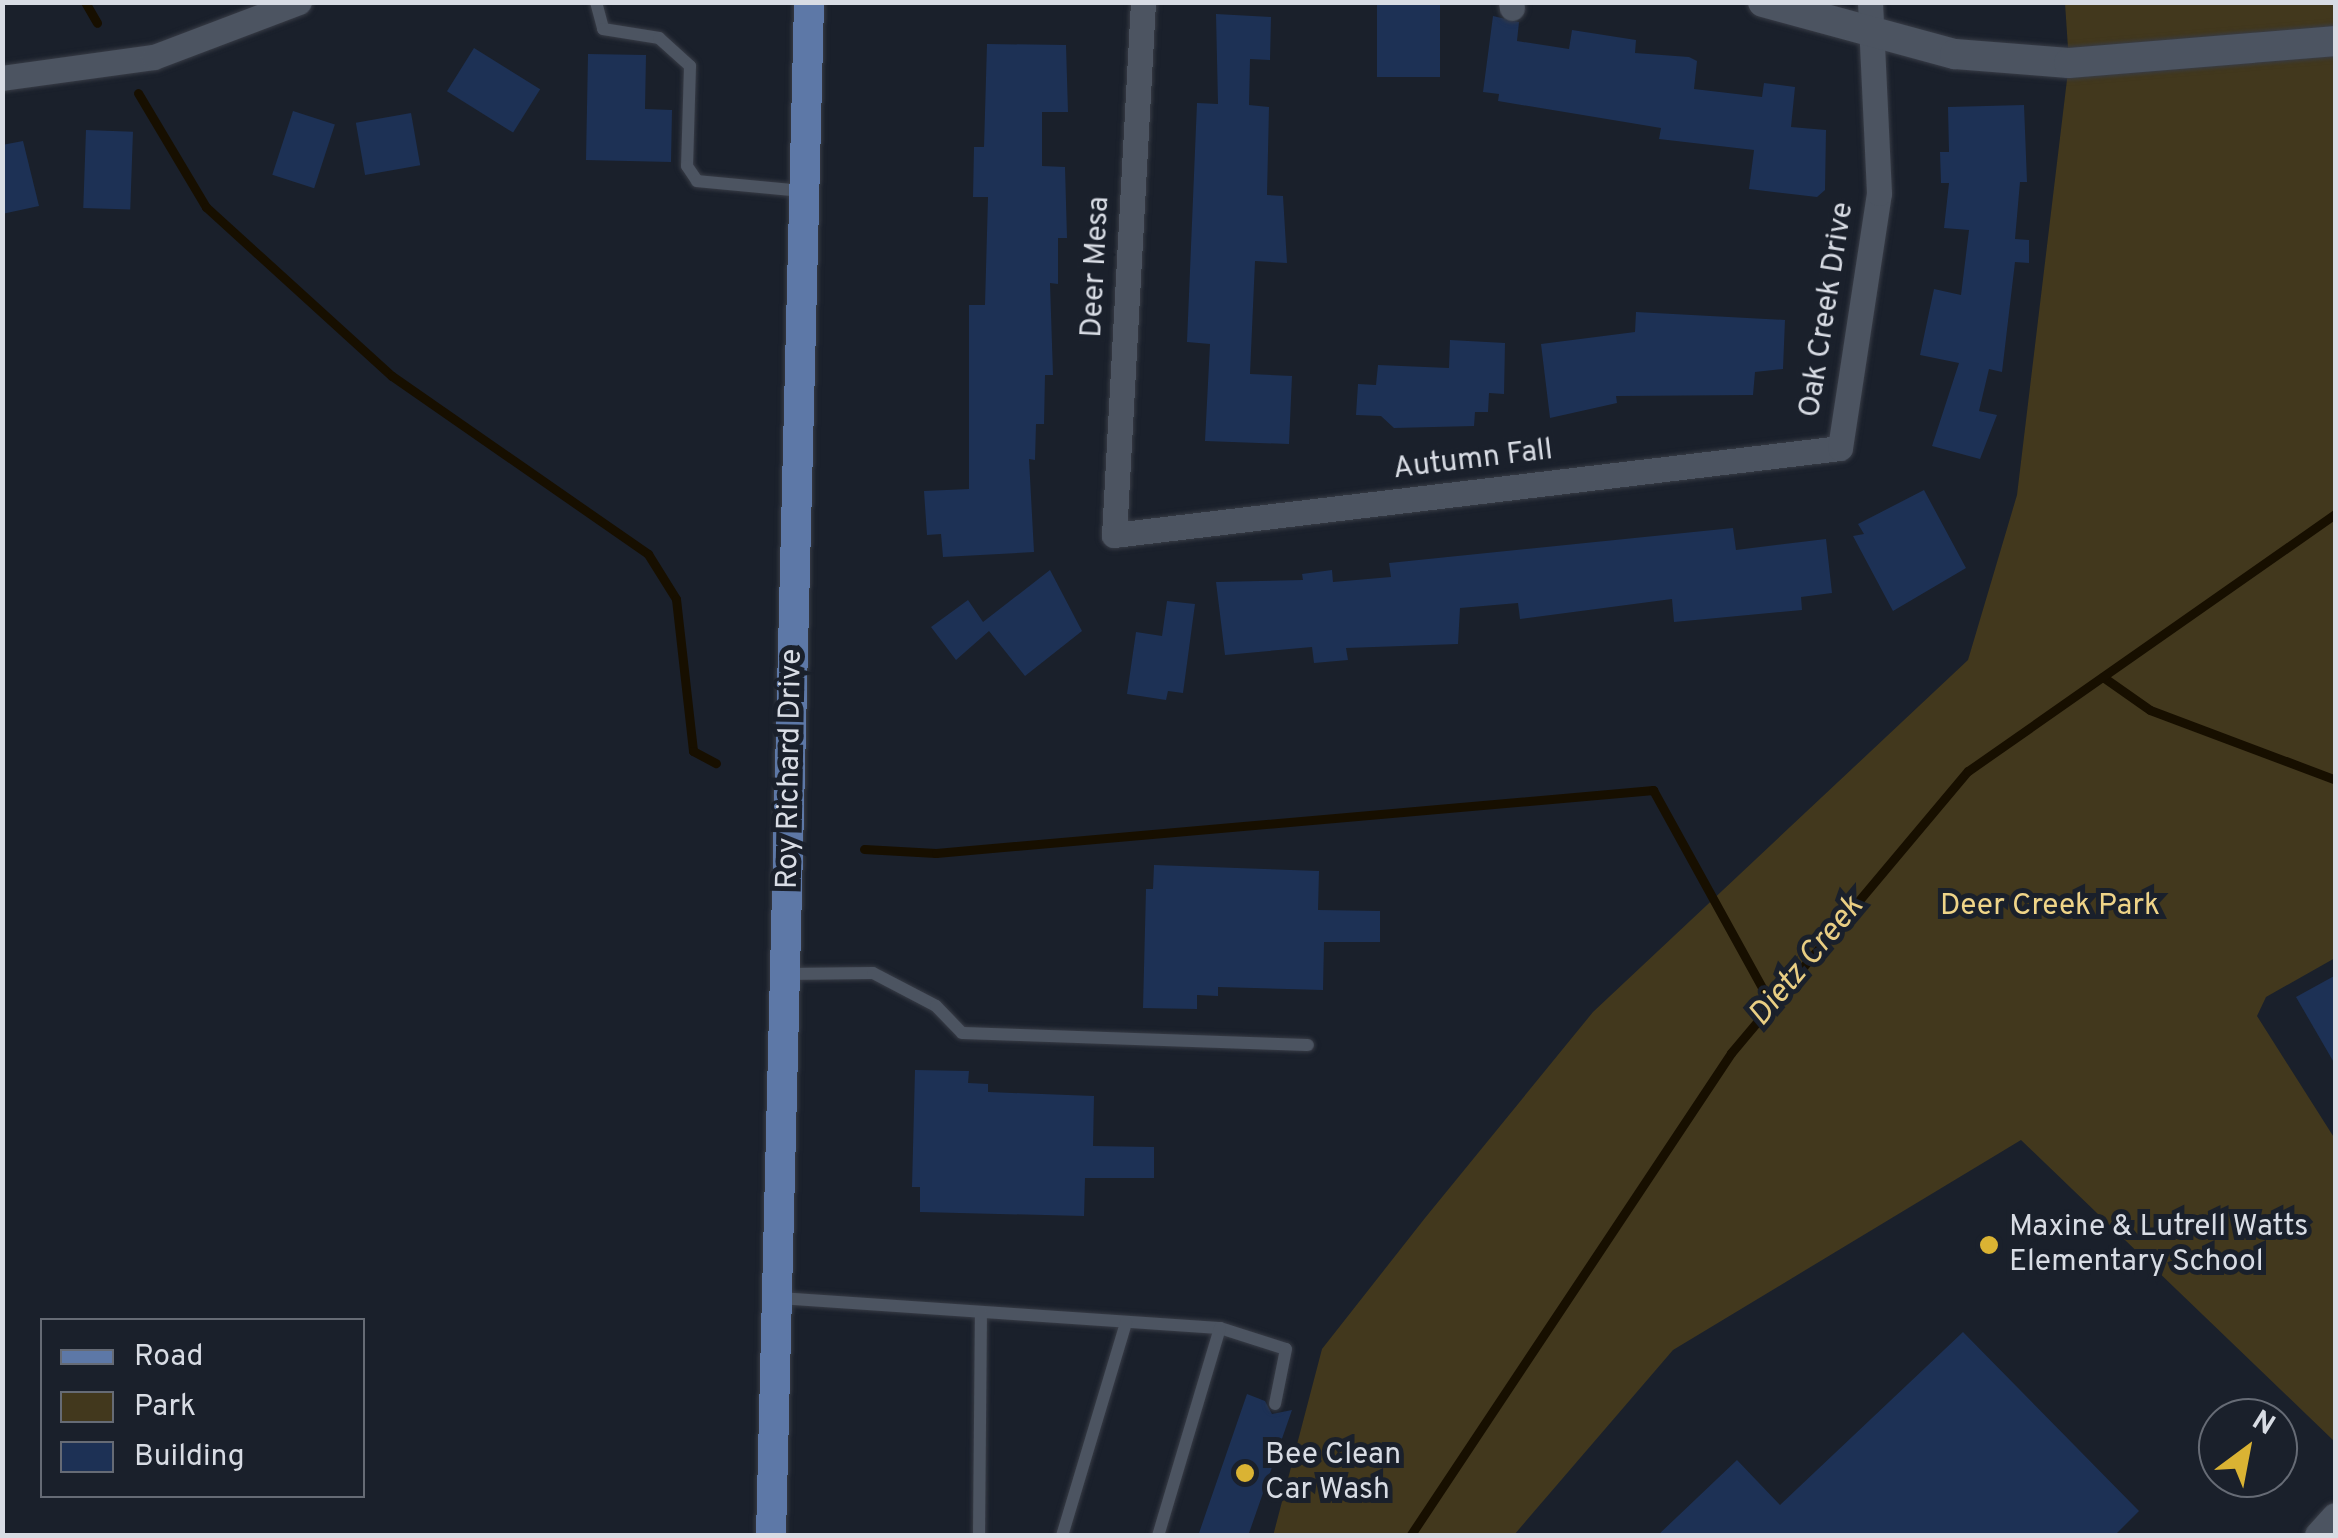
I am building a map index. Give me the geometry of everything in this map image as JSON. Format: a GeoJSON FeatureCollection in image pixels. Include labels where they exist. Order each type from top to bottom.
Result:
{"type":"FeatureCollection","features":[{"type":"Feature","properties":{"kind":"main road","name":"Roy Richard Drive"},"geometry":{"type":"LineString","coordinates":[[771,1536],[809,2]]}},
{"type":"Feature","properties":{"kind":"street"},"geometry":{"type":"LineString","coordinates":[[2,78],[154,57],[299,2]]}},
{"type":"Feature","properties":{"kind":"street","name":"Deer Mesa"},"geometry":{"type":"LineString","coordinates":[[1114,535],[1142,2]]}},
{"type":"Feature","properties":{"kind":"street"},"geometry":{"type":"LineString","coordinates":[[1763,2],[1867,35],[1955,54],[2069,63],[2336,41]]}},
{"type":"Feature","properties":{"kind":"street","name":"Oak Creek Drive"},"geometry":{"type":"LineString","coordinates":[[1840,448],[1880,193],[1867,35],[1870,2]]}},
{"type":"Feature","properties":{"kind":"street","name":"Autumn Fall"},"geometry":{"type":"LineString","coordinates":[[1114,535],[1840,448]]}},
{"type":"Feature","properties":{"kind":"lane"},"geometry":{"type":"LineString","coordinates":[[596,2],[603,28],[658,38],[690,66],[688,166],[696,181],[805,191]]}},
{"type":"Feature","properties":{"kind":"lane"},"geometry":{"type":"LineString","coordinates":[[786,974],[873,973],[936,1006],[962,1033],[1308,1045]]}},
{"type":"Feature","properties":{"kind":"lane"},"geometry":{"type":"LineString","coordinates":[[778,1298],[1220,1328],[1286,1349],[1275,1404]]}},
{"type":"Feature","properties":{"kind":"lane"},"geometry":{"type":"LineString","coordinates":[[980,1536],[981,1312]]}},
{"type":"Feature","properties":{"kind":"lane"},"geometry":{"type":"LineString","coordinates":[[1062,1536],[1126,1322]]}},
{"type":"Feature","properties":{"kind":"lane"},"geometry":{"type":"LineString","coordinates":[[1158,1536],[1220,1328]]}},
{"type":"Feature","properties":{"kind":"green space","name":"Deer Creek Park"},"geometry":{"type":"Polygon","coordinates":[[[2065,3],[2335,3],[2335,958],[2266,997],[2257,1016],[2335,1139],[2335,1442],[2298,1406],[2298,1398],[2289,1398],[2021,1140],[1673,1350],[1514,1535],[1273,1536],[1322,1349],[1425,1218],[1593,1012],[1968,660],[2017,495],[2069,63],[2065,3]]]}},
{"type":"Feature","properties":{"kind":"building"},"geometry":{"type":"Polygon","coordinates":[[[1377,2],[1440,2],[1440,77],[1377,77],[1377,2]]]}},
{"type":"Feature","properties":{"kind":"building"},"geometry":{"type":"Polygon","coordinates":[[[1216,14],[1271,17],[1270,60],[1250,59],[1249,105],[1269,107],[1267,195],[1283,196],[1287,263],[1255,261],[1250,374],[1292,376],[1289,444],[1205,441],[1210,344],[1187,342],[1197,103],[1218,104],[1216,14]]]}},
{"type":"Feature","properties":{"kind":"building"},"geometry":{"type":"Polygon","coordinates":[[[1493,16],[1519,22],[1517,41],[1569,49],[1572,30],[1636,40],[1635,53],[1689,57],[1697,61],[1694,89],[1762,97],[1764,83],[1795,87],[1791,127],[1826,130],[1825,190],[1817,197],[1749,189],[1754,150],[1659,139],[1661,128],[1498,101],[1499,94],[1483,92],[1493,16]]]}},
{"type":"Feature","properties":{"kind":"building"},"geometry":{"type":"Polygon","coordinates":[[[987,44],[1066,45],[1068,112],[1042,112],[1042,166],[1065,167],[1067,238],[1058,238],[1058,284],[1050,283],[1053,375],[1045,375],[1044,424],[1036,424],[1035,460],[1029,459],[1034,552],[943,557],[941,534],[927,535],[924,491],[969,489],[969,305],[985,305],[988,197],[973,197],[974,147],[984,147],[987,44]]]}},
{"type":"Feature","properties":{"kind":"building"},"geometry":{"type":"Polygon","coordinates":[[[474,48],[540,89],[513,133],[447,91],[474,48]]]}},
{"type":"Feature","properties":{"kind":"building"},"geometry":{"type":"Polygon","coordinates":[[[588,54],[646,55],[645,109],[672,110],[671,162],[586,160],[588,54]]]}},
{"type":"Feature","properties":{"kind":"building"},"geometry":{"type":"Polygon","coordinates":[[[2024,105],[2027,182],[2020,182],[2015,239],[2029,240],[2029,263],[2015,262],[2002,372],[1989,369],[1979,411],[1997,415],[1980,459],[1932,446],[1959,363],[1920,355],[1934,289],[1961,295],[1969,230],[1944,228],[1949,183],[1941,183],[1940,152],[1949,152],[1948,107],[2024,105]]]}},
{"type":"Feature","properties":{"kind":"building"},"geometry":{"type":"Polygon","coordinates":[[[293,111],[335,125],[314,188],[272,175],[293,111]]]}},
{"type":"Feature","properties":{"kind":"building"},"geometry":{"type":"Polygon","coordinates":[[[411,113],[420,165],[365,175],[356,123],[411,113]]]}},
{"type":"Feature","properties":{"kind":"building"},"geometry":{"type":"Polygon","coordinates":[[[86,130],[133,132],[130,210],[83,208],[86,130]]]}},
{"type":"Feature","properties":{"kind":"building"},"geometry":{"type":"Polygon","coordinates":[[[23,141],[39,206],[2,214],[2,145],[23,141]]]}},
{"type":"Feature","properties":{"kind":"building"},"geometry":{"type":"Polygon","coordinates":[[[1636,312],[1785,320],[1783,369],[1755,372],[1753,395],[1616,396],[1617,403],[1550,418],[1541,344],[1635,332],[1636,312]]]}},
{"type":"Feature","properties":{"kind":"building"},"geometry":{"type":"Polygon","coordinates":[[[1450,340],[1505,343],[1504,394],[1489,393],[1488,412],[1475,412],[1474,426],[1394,428],[1381,416],[1356,415],[1358,384],[1376,385],[1378,365],[1449,368],[1450,340]]]}},
{"type":"Feature","properties":{"kind":"building"},"geometry":{"type":"Polygon","coordinates":[[[1924,490],[1966,568],[1893,611],[1853,536],[1864,534],[1858,524],[1924,490]]]}},
{"type":"Feature","properties":{"kind":"building"},"geometry":{"type":"Polygon","coordinates":[[[1733,528],[1736,550],[1826,539],[1832,593],[1801,597],[1802,610],[1674,622],[1672,599],[1520,619],[1518,603],[1460,608],[1458,644],[1346,648],[1348,660],[1314,663],[1312,647],[1225,655],[1216,582],[1303,580],[1302,574],[1332,570],[1333,582],[1391,577],[1389,563],[1733,528]]]}},
{"type":"Feature","properties":{"kind":"building"},"geometry":{"type":"Polygon","coordinates":[[[1050,570],[1082,631],[1025,676],[989,631],[956,660],[931,627],[968,600],[983,622],[1050,570]]]}},
{"type":"Feature","properties":{"kind":"building"},"geometry":{"type":"Polygon","coordinates":[[[1167,601],[1195,604],[1183,693],[1168,691],[1166,700],[1127,694],[1136,632],[1162,636],[1167,601]]]}},
{"type":"Feature","properties":{"kind":"building"},"geometry":{"type":"Polygon","coordinates":[[[1154,865],[1319,871],[1318,910],[1380,911],[1380,942],[1324,942],[1323,990],[1218,987],[1218,996],[1197,995],[1197,1009],[1143,1008],[1146,889],[1153,889],[1154,865]]]}},
{"type":"Feature","properties":{"kind":"building"},"geometry":{"type":"Polygon","coordinates":[[[2336,975],[2336,1066],[2296,997],[2336,975]]]}},
{"type":"Feature","properties":{"kind":"building"},"geometry":{"type":"Polygon","coordinates":[[[915,1070],[969,1071],[968,1083],[988,1084],[988,1092],[1094,1096],[1093,1146],[1154,1147],[1154,1178],[1085,1178],[1084,1216],[920,1212],[920,1187],[912,1187],[915,1070]]]}},
{"type":"Feature","properties":{"kind":"building"},"geometry":{"type":"Polygon","coordinates":[[[1963,1332],[2139,1511],[2114,1536],[1657,1536],[1737,1460],[1780,1505],[1963,1332]]]}},
{"type":"Feature","properties":{"kind":"building","name":"Bee Clean Car Wash"},"geometry":{"type":"Polygon","coordinates":[[[1247,1394],[1265,1401],[1272,1414],[1292,1410],[1248,1536],[1198,1536],[1247,1394]]]}},
{"type":"Feature","properties":{"kind":"waterway"},"geometry":{"type":"LineString","coordinates":[[85,2],[97,23]]}},
{"type":"Feature","properties":{"kind":"waterway"},"geometry":{"type":"LineString","coordinates":[[138,93],[206,207],[392,376],[648,554],[676,599],[693,751],[716,763]]}},
{"type":"Feature","properties":{"kind":"waterway","name":"Dietz Creek"},"geometry":{"type":"LineString","coordinates":[[1410,1536],[1731,1053],[1968,771],[2336,513]]}},
{"type":"Feature","properties":{"kind":"waterway"},"geometry":{"type":"LineString","coordinates":[[2103,677],[2150,710],[2336,780]]}},
{"type":"Feature","properties":{"kind":"waterway"},"geometry":{"type":"LineString","coordinates":[[864,849],[936,853],[1653,790],[1771,1004]]}},
{"type":"Feature","properties":{"kind":"place","name":"Maxine & Lutrell Watts Elementary School"},"geometry":{"type":"Point","coordinates":[1989,1245]}},
{"type":"Feature","properties":{"kind":"place","name":"Bee Clean Car Wash"},"geometry":{"type":"Point","coordinates":[1245,1473]}}]}
